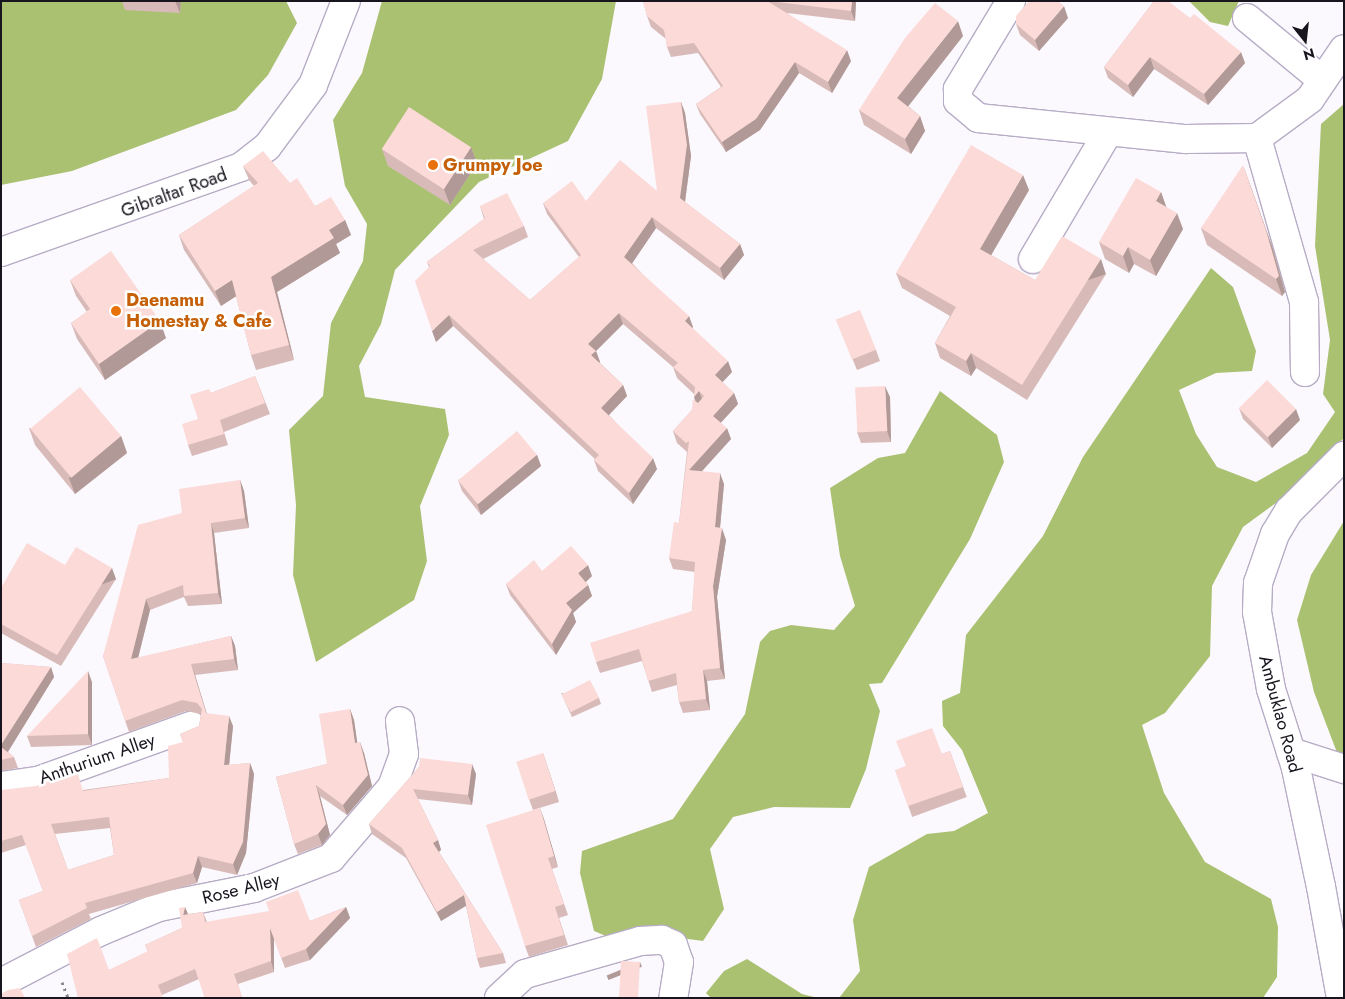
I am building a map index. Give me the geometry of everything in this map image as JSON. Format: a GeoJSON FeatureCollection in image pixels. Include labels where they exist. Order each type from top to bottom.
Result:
{"type":"FeatureCollection","features":[{"type":"Feature","properties":{"kind":"street","name":"Gibraltar Road"},"geometry":{"type":"LineString","coordinates":[[1,252],[241,167],[267,147],[313,85],[346,1]]}},
{"type":"Feature","properties":{"kind":"street"},"geometry":{"type":"LineString","coordinates":[[1011,1],[958,89],[958,101],[965,111],[990,120],[1108,132],[1257,138],[1310,99],[1344,49]]}},
{"type":"Feature","properties":{"kind":"street"},"geometry":{"type":"LineString","coordinates":[[1247,18],[1322,80]]}},
{"type":"Feature","properties":{"kind":"street"},"geometry":{"type":"LineString","coordinates":[[1033,258],[1108,132]]}},
{"type":"Feature","properties":{"kind":"street"},"geometry":{"type":"LineString","coordinates":[[1257,138],[1304,302],[1306,372]]}},
{"type":"Feature","properties":{"kind":"street","name":"Ambuklao Road"},"geometry":{"type":"LineString","coordinates":[[1341,998],[1291,752],[1262,644],[1258,583],[1264,556],[1289,510],[1344,456]]}},
{"type":"Feature","properties":{"kind":"street","name":"Rose Alley"},"geometry":{"type":"LineString","coordinates":[[1,983],[101,931],[159,907],[254,888],[331,858],[392,787],[402,768],[400,721]]}},
{"type":"Feature","properties":{"kind":"street","name":"Anthurium Alley"},"geometry":{"type":"LineString","coordinates":[[1,786],[38,782],[191,726]]}},
{"type":"Feature","properties":{"kind":"street"},"geometry":{"type":"LineString","coordinates":[[1291,752],[1344,769]]}},
{"type":"Feature","properties":{"kind":"street"},"geometry":{"type":"LineString","coordinates":[[499,998],[525,974],[640,941],[662,940],[673,945],[679,962],[673,998]]}},
{"type":"Feature","properties":{"kind":"green space"},"geometry":{"type":"Polygon","coordinates":[[[1,1],[286,1],[297,23],[268,75],[236,110],[72,171],[1,185],[1,1]]]}},
{"type":"Feature","properties":{"kind":"green space"},"geometry":{"type":"Polygon","coordinates":[[[382,1],[616,1],[602,79],[568,141],[479,182],[395,270],[381,324],[359,366],[365,397],[445,409],[449,435],[420,506],[427,561],[414,600],[316,662],[293,575],[296,505],[289,430],[323,396],[331,323],[363,261],[367,224],[345,186],[333,120],[362,73],[382,1]]]}},
{"type":"Feature","properties":{"kind":"green space"},"geometry":{"type":"Polygon","coordinates":[[[1189,1],[1239,1],[1228,26],[1210,22],[1189,1]]]}},
{"type":"Feature","properties":{"kind":"green space"},"geometry":{"type":"Polygon","coordinates":[[[1344,104],[1344,438],[1284,497],[1243,527],[1212,586],[1210,656],[1165,713],[1142,725],[1164,793],[1205,862],[1271,899],[1278,927],[1277,977],[1263,998],[839,998],[860,971],[853,920],[869,867],[927,834],[954,831],[988,813],[962,750],[943,726],[942,701],[960,693],[966,635],[1043,536],[1083,457],[1211,268],[1233,287],[1256,351],[1252,371],[1216,373],[1179,390],[1196,434],[1217,467],[1256,482],[1307,453],[1335,412],[1323,394],[1330,340],[1315,246],[1321,124],[1344,104]]]}},
{"type":"Feature","properties":{"kind":"green space"},"geometry":{"type":"Polygon","coordinates":[[[940,391],[997,435],[1004,462],[970,539],[882,683],[869,684],[880,711],[866,769],[850,808],[774,807],[733,817],[710,849],[724,909],[703,941],[637,932],[606,936],[594,931],[580,873],[582,851],[673,819],[745,714],[760,642],[770,631],[791,625],[834,630],[855,606],[840,556],[830,488],[878,458],[905,453],[940,391]]]}},
{"type":"Feature","properties":{"kind":"green space"},"geometry":{"type":"Polygon","coordinates":[[[1344,521],[1344,771],[1314,692],[1297,620],[1311,575],[1344,521]]]}},
{"type":"Feature","properties":{"kind":"green space"},"geometry":{"type":"Polygon","coordinates":[[[747,959],[802,994],[818,998],[711,998],[706,993],[724,971],[747,959]]]}},
{"type":"Feature","properties":{"kind":"building"},"geometry":{"type":"Polygon","coordinates":[[[643,1],[767,1],[847,50],[828,82],[795,62],[756,119],[722,142],[696,104],[723,86],[694,43],[667,47],[664,30],[647,16],[643,1]]]}},
{"type":"Feature","properties":{"kind":"building"},"geometry":{"type":"Polygon","coordinates":[[[769,1],[852,1],[851,11],[769,1]]]}},
{"type":"Feature","properties":{"kind":"building"},"geometry":{"type":"Polygon","coordinates":[[[1029,1],[1058,1],[1064,6],[1035,40],[1016,24],[1016,16],[1029,1]]]}},
{"type":"Feature","properties":{"kind":"building"},"geometry":{"type":"Polygon","coordinates":[[[1154,1],[1168,1],[1190,18],[1194,14],[1241,52],[1204,94],[1150,57],[1128,85],[1104,67],[1154,1]]]}},
{"type":"Feature","properties":{"kind":"building"},"geometry":{"type":"Polygon","coordinates":[[[935,3],[958,21],[897,98],[920,116],[905,139],[859,110],[905,38],[935,3]]]}},
{"type":"Feature","properties":{"kind":"building"},"geometry":{"type":"Polygon","coordinates":[[[681,102],[687,145],[680,198],[740,244],[720,268],[652,217],[624,257],[689,316],[685,321],[728,361],[715,375],[734,393],[713,416],[727,428],[689,470],[720,473],[715,527],[722,528],[713,586],[720,668],[703,670],[706,699],[679,702],[676,673],[648,681],[639,649],[596,662],[590,643],[692,611],[695,562],[669,558],[674,522],[679,523],[689,441],[686,443],[673,431],[692,410],[693,399],[698,403],[704,396],[699,391],[694,397],[695,387],[673,367],[678,363],[619,313],[588,344],[596,351],[591,355],[623,385],[601,408],[653,458],[629,493],[594,460],[599,455],[449,315],[432,331],[415,281],[430,266],[427,262],[485,218],[480,206],[507,193],[524,226],[473,250],[530,300],[581,255],[543,203],[572,181],[586,201],[620,160],[657,191],[646,106],[681,102]]]}},
{"type":"Feature","properties":{"kind":"building","name":"Grumpy Joe"},"geometry":{"type":"Polygon","coordinates":[[[409,107],[471,147],[444,189],[382,149],[409,107]]]}},
{"type":"Feature","properties":{"kind":"building"},"geometry":{"type":"Polygon","coordinates":[[[971,145],[1023,175],[980,249],[1035,280],[1062,236],[1101,259],[1022,385],[971,353],[966,361],[935,343],[956,307],[896,273],[971,145]]]}},
{"type":"Feature","properties":{"kind":"building"},"geometry":{"type":"Polygon","coordinates":[[[263,151],[290,183],[297,178],[315,206],[331,197],[345,220],[329,230],[334,238],[271,277],[289,345],[251,355],[232,280],[215,291],[179,235],[258,183],[243,166],[263,151]]]}},
{"type":"Feature","properties":{"kind":"building"},"geometry":{"type":"Polygon","coordinates":[[[1243,165],[1266,230],[1279,276],[1276,279],[1201,228],[1243,165]]]}},
{"type":"Feature","properties":{"kind":"building"},"geometry":{"type":"Polygon","coordinates":[[[1136,178],[1161,192],[1156,201],[1177,213],[1150,260],[1128,247],[1123,256],[1099,242],[1136,178]]]}},
{"type":"Feature","properties":{"kind":"building","name":"Daenamu Homestay & Cafe"},"geometry":{"type":"Polygon","coordinates":[[[111,251],[160,321],[99,364],[71,323],[90,309],[70,280],[111,251]]]}},
{"type":"Feature","properties":{"kind":"building"},"geometry":{"type":"Polygon","coordinates":[[[860,310],[876,350],[852,360],[836,320],[860,310]]]}},
{"type":"Feature","properties":{"kind":"building"},"geometry":{"type":"Polygon","coordinates":[[[255,376],[265,403],[220,420],[224,434],[188,445],[182,424],[198,419],[190,395],[209,389],[211,393],[255,376]]]}},
{"type":"Feature","properties":{"kind":"building"},"geometry":{"type":"Polygon","coordinates":[[[1267,380],[1296,409],[1268,437],[1239,408],[1267,380]]]}},
{"type":"Feature","properties":{"kind":"building"},"geometry":{"type":"Polygon","coordinates":[[[885,386],[887,431],[857,433],[855,388],[885,386]]]}},
{"type":"Feature","properties":{"kind":"building"},"geometry":{"type":"Polygon","coordinates":[[[80,387],[121,436],[71,478],[30,429],[80,387]]]}},
{"type":"Feature","properties":{"kind":"building"},"geometry":{"type":"Polygon","coordinates":[[[517,431],[537,455],[478,504],[458,480],[517,431]]]}},
{"type":"Feature","properties":{"kind":"building"},"geometry":{"type":"Polygon","coordinates":[[[240,480],[245,518],[211,523],[218,593],[184,596],[183,585],[146,599],[131,659],[231,636],[234,659],[191,664],[206,713],[229,716],[224,765],[250,763],[243,842],[233,864],[198,856],[193,873],[85,903],[87,908],[32,936],[19,900],[43,891],[22,835],[1,841],[1,790],[36,786],[77,771],[83,791],[169,778],[168,746],[183,742],[180,734],[199,726],[202,709],[197,703],[182,700],[125,721],[103,656],[138,525],[182,513],[179,489],[240,480]],[[109,817],[51,824],[68,870],[114,855],[109,817]]]}},
{"type":"Feature","properties":{"kind":"building"},"geometry":{"type":"Polygon","coordinates":[[[27,543],[65,565],[76,547],[112,568],[57,655],[1,624],[1,588],[27,543]]]}},
{"type":"Feature","properties":{"kind":"building"},"geometry":{"type":"Polygon","coordinates":[[[571,546],[588,565],[578,573],[588,585],[566,603],[572,610],[552,644],[506,584],[534,560],[542,571],[571,546]]]}},
{"type":"Feature","properties":{"kind":"building"},"geometry":{"type":"Polygon","coordinates":[[[1,663],[51,667],[1,745],[1,663]]]}},
{"type":"Feature","properties":{"kind":"building"},"geometry":{"type":"Polygon","coordinates":[[[88,671],[88,734],[27,736],[88,671]]]}},
{"type":"Feature","properties":{"kind":"building"},"geometry":{"type":"Polygon","coordinates":[[[590,680],[599,698],[571,712],[561,695],[590,680]]]}},
{"type":"Feature","properties":{"kind":"building"},"geometry":{"type":"Polygon","coordinates":[[[350,709],[355,743],[360,742],[368,775],[343,805],[316,785],[326,824],[318,834],[294,844],[276,777],[327,764],[319,714],[350,709]]]}},
{"type":"Feature","properties":{"kind":"building"},"geometry":{"type":"Polygon","coordinates":[[[932,728],[942,754],[950,751],[963,787],[908,806],[895,770],[906,766],[896,741],[932,728]]]}},
{"type":"Feature","properties":{"kind":"building"},"geometry":{"type":"Polygon","coordinates":[[[1,747],[14,757],[1,760],[1,747]]]}},
{"type":"Feature","properties":{"kind":"building"},"geometry":{"type":"Polygon","coordinates":[[[543,753],[555,791],[529,800],[516,762],[543,753]]]}},
{"type":"Feature","properties":{"kind":"building"},"geometry":{"type":"Polygon","coordinates":[[[420,758],[472,764],[468,795],[413,789],[438,840],[433,843],[503,953],[477,958],[464,895],[437,912],[402,848],[369,824],[419,767],[420,758]]]}},
{"type":"Feature","properties":{"kind":"building"},"geometry":{"type":"Polygon","coordinates":[[[540,808],[554,856],[548,858],[564,904],[555,907],[564,935],[525,946],[486,825],[540,808]]]}},
{"type":"Feature","properties":{"kind":"building"},"geometry":{"type":"Polygon","coordinates":[[[298,890],[310,921],[346,907],[306,949],[281,958],[270,928],[271,961],[234,974],[242,996],[238,998],[205,998],[195,969],[158,985],[163,998],[78,998],[67,954],[97,938],[109,970],[148,951],[145,945],[182,928],[179,908],[185,907],[183,915],[203,912],[205,922],[269,911],[266,902],[298,890]]]}},
{"type":"Feature","properties":{"kind":"building"},"geometry":{"type":"Polygon","coordinates":[[[621,961],[640,962],[638,998],[619,997],[621,961]]]}},
{"type":"Feature","properties":{"kind":"building"},"geometry":{"type":"Polygon","coordinates":[[[20,988],[25,998],[1,998],[1,994],[8,990],[20,988]]]}},
{"type":"Feature","properties":{"kind":"place","name":"Grumpy Joe"},"geometry":{"type":"Point","coordinates":[433,165]}},
{"type":"Feature","properties":{"kind":"place","name":"Daenamu Homestay & Cafe"},"geometry":{"type":"Point","coordinates":[116,311]}}]}
